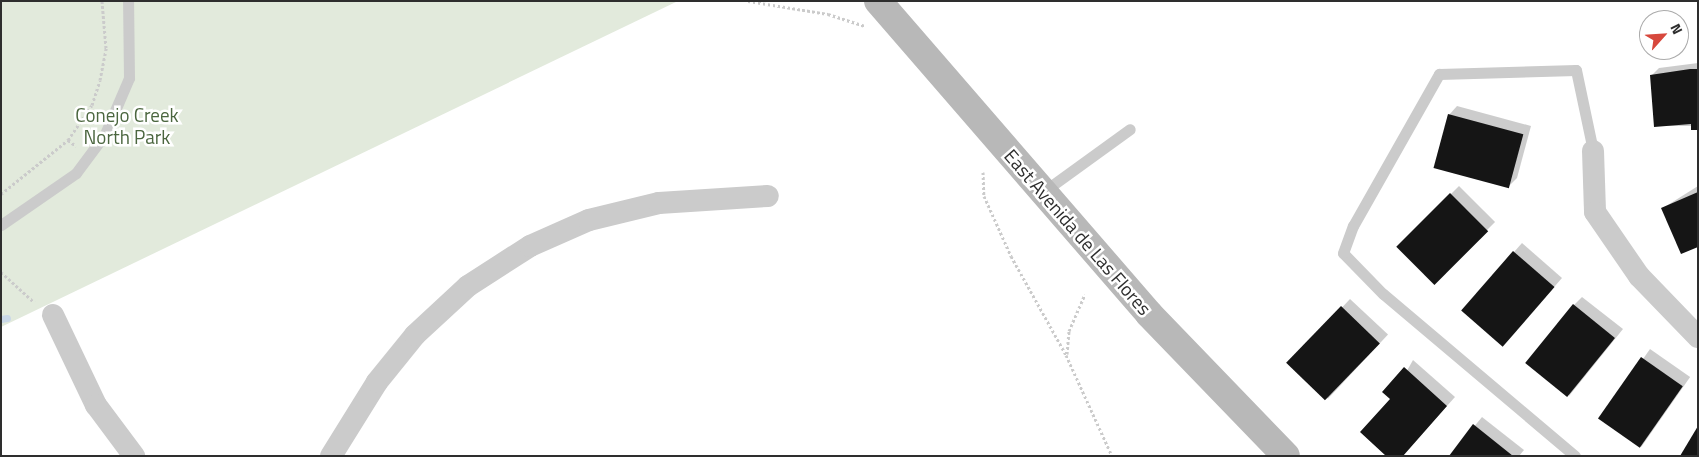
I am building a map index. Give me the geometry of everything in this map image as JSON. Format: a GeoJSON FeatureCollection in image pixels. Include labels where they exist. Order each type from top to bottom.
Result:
{"type":"FeatureCollection","features":[{"type":"Feature","properties":{"kind":"street","name":"East Avenida de Las Flores"},"geometry":{"type":"LineString","coordinates":[[877,12],[1043,192],[1149,314],[1286,456]]}},
{"type":"Feature","properties":{"kind":"street"},"geometry":{"type":"LineString","coordinates":[[1592,151],[1595,212],[1639,276],[1698,337]]}},
{"type":"Feature","properties":{"kind":"street"},"geometry":{"type":"LineString","coordinates":[[331,456],[377,382],[415,335],[468,286],[530,246],[589,220],[659,203],[768,196]]}},
{"type":"Feature","properties":{"kind":"street"},"geometry":{"type":"LineString","coordinates":[[53,315],[96,405],[134,456]]}},
{"type":"Feature","properties":{"kind":"lane"},"geometry":{"type":"LineString","coordinates":[[1,225],[55,189],[90,157],[117,111],[129,78],[128,1]]}},
{"type":"Feature","properties":{"kind":"lane"},"geometry":{"type":"LineString","coordinates":[[1575,456],[1383,294],[1343,253],[1353,226],[1439,74],[1576,70],[1592,151]]}},
{"type":"Feature","properties":{"kind":"lane"},"geometry":{"type":"LineString","coordinates":[[1043,192],[1130,130]]}},
{"type":"Feature","properties":{"kind":"path"},"geometry":{"type":"LineString","coordinates":[[1,194],[68,140],[92,105],[100,80],[106,48],[102,1]]}},
{"type":"Feature","properties":{"kind":"path"},"geometry":{"type":"LineString","coordinates":[[748,1],[828,14],[877,12]]}},
{"type":"Feature","properties":{"kind":"path"},"geometry":{"type":"LineString","coordinates":[[68,140],[90,157]]}},
{"type":"Feature","properties":{"kind":"path"},"geometry":{"type":"LineString","coordinates":[[983,172],[984,196],[1011,256],[1066,355],[1112,456]]}},
{"type":"Feature","properties":{"kind":"path"},"geometry":{"type":"LineString","coordinates":[[1,272],[53,315]]}},
{"type":"Feature","properties":{"kind":"path"},"geometry":{"type":"LineString","coordinates":[[1066,355],[1069,331],[1085,294]]}},
{"type":"Feature","properties":{"kind":"green space","name":"Conejo Creek North Park"},"geometry":{"type":"Polygon","coordinates":[[[1,1],[678,1],[1,327],[1,1]]]}},
{"type":"Feature","properties":{"kind":"building"},"geometry":{"type":"Polygon","coordinates":[[[1698,69],[1698,130],[1691,130],[1691,124],[1654,127],[1650,75],[1698,69]]]}},
{"type":"Feature","properties":{"kind":"building"},"geometry":{"type":"Polygon","coordinates":[[[1448,114],[1523,134],[1509,188],[1434,168],[1448,114]]]}},
{"type":"Feature","properties":{"kind":"building"},"geometry":{"type":"Polygon","coordinates":[[[1698,192],[1698,247],[1681,254],[1661,208],[1698,192]]]}},
{"type":"Feature","properties":{"kind":"building"},"geometry":{"type":"Polygon","coordinates":[[[1450,193],[1488,231],[1434,285],[1396,247],[1450,193]]]}},
{"type":"Feature","properties":{"kind":"building"},"geometry":{"type":"Polygon","coordinates":[[[1513,251],[1555,287],[1503,347],[1461,311],[1513,251]]]}},
{"type":"Feature","properties":{"kind":"building"},"geometry":{"type":"Polygon","coordinates":[[[1573,304],[1615,338],[1567,397],[1525,363],[1573,304]]]}},
{"type":"Feature","properties":{"kind":"building"},"geometry":{"type":"Polygon","coordinates":[[[1341,306],[1380,344],[1325,400],[1286,363],[1341,306]]]}},
{"type":"Feature","properties":{"kind":"building"},"geometry":{"type":"Polygon","coordinates":[[[1641,357],[1683,386],[1640,448],[1598,418],[1641,357]]]}},
{"type":"Feature","properties":{"kind":"building"},"geometry":{"type":"Polygon","coordinates":[[[1404,367],[1447,406],[1403,456],[1386,456],[1360,432],[1390,399],[1382,392],[1404,367]]]}},
{"type":"Feature","properties":{"kind":"building"},"geometry":{"type":"Polygon","coordinates":[[[1473,424],[1513,456],[1449,456],[1473,424]]]}},
{"type":"Feature","properties":{"kind":"building"},"geometry":{"type":"Polygon","coordinates":[[[1698,426],[1698,456],[1680,456],[1698,426]]]}},
{"type":"Feature","properties":{"kind":"waterway"},"geometry":{"type":"LineString","coordinates":[[1,319],[7,318]]}}]}
